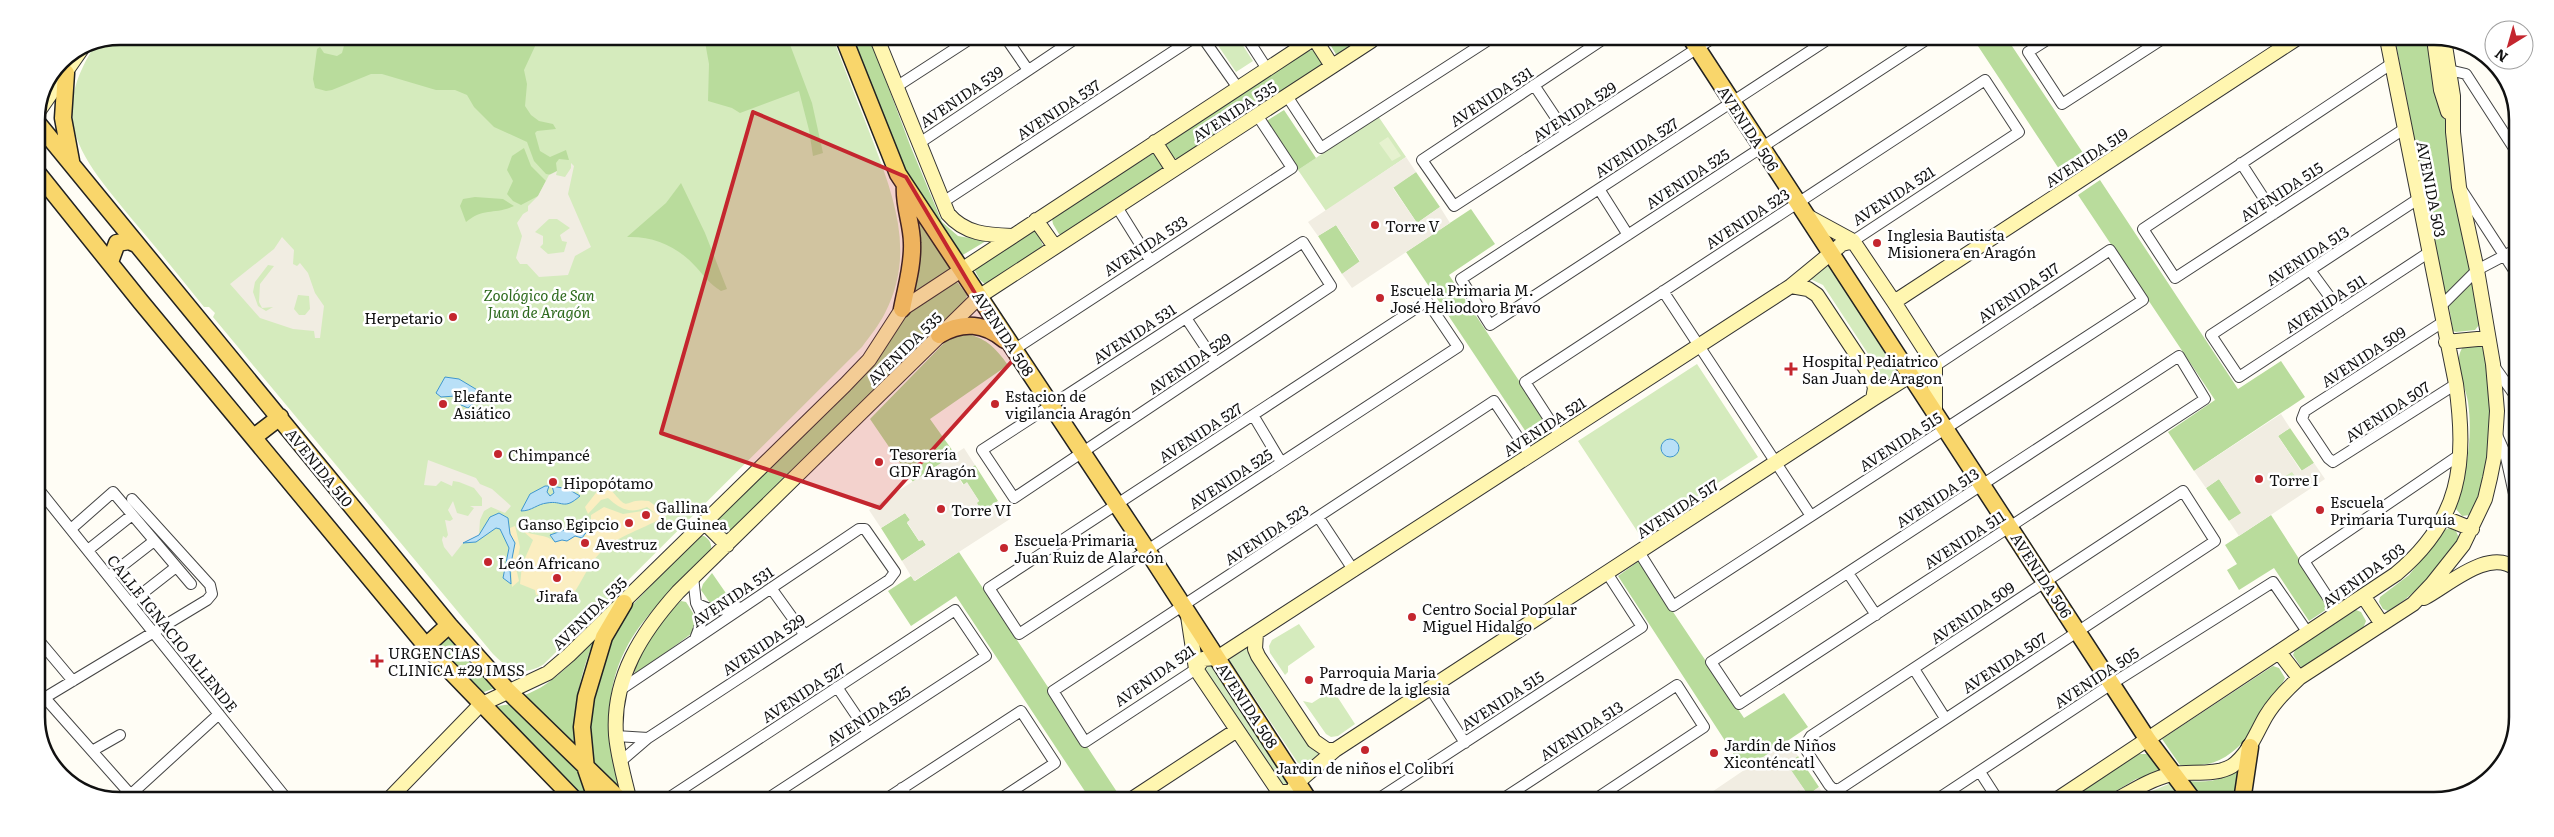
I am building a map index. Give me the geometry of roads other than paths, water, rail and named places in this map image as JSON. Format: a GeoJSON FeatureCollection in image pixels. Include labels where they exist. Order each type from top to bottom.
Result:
{"type":"FeatureCollection","features":[{"type":"Feature","properties":{"kind":"main road","name":"AVENIDA 508"},"geometry":{"type":"LineString","coordinates":[[846,45],[890,158],[905,185],[1015,348],[1304,792]]}},
{"type":"Feature","properties":{"kind":"main road","name":"AVENIDA 506"},"geometry":{"type":"LineString","coordinates":[[1701,45],[1732,102],[1831,255],[2113,683],[2148,740],[2187,792]]}},
{"type":"Feature","properties":{"kind":"main road"},"geometry":{"type":"LineString","coordinates":[[66,73],[63,118],[72,165]]}},
{"type":"Feature","properties":{"kind":"main road","name":"AVENIDA 510"},"geometry":{"type":"LineString","coordinates":[[45,132],[449,625],[508,691],[586,770],[611,792]]}},
{"type":"Feature","properties":{"kind":"main road","name":"AVENIDA 510"},"geometry":{"type":"LineString","coordinates":[[45,184],[426,646],[480,705],[567,792]]}},
{"type":"Feature","properties":{"kind":"main road"},"geometry":{"type":"LineString","coordinates":[[902,309],[910,278],[912,242],[904,196],[905,185]]}},
{"type":"Feature","properties":{"kind":"main road"},"geometry":{"type":"LineString","coordinates":[[110,262],[117,243],[129,241],[136,244]]}},
{"type":"Feature","properties":{"kind":"main road"},"geometry":{"type":"LineString","coordinates":[[939,335],[952,327],[974,325],[996,332],[1015,348]]}},
{"type":"Feature","properties":{"kind":"main road"},"geometry":{"type":"LineString","coordinates":[[254,437],[280,417]]}},
{"type":"Feature","properties":{"kind":"main road"},"geometry":{"type":"LineString","coordinates":[[594,792],[586,770],[582,728],[586,697],[604,637],[624,603]]}},
{"type":"Feature","properties":{"kind":"main road"},"geometry":{"type":"LineString","coordinates":[[426,646],[449,625]]}},
{"type":"Feature","properties":{"kind":"main road"},"geometry":{"type":"LineString","coordinates":[[2243,792],[2250,747]]}},
{"type":"Feature","properties":{"kind":"street"},"geometry":{"type":"LineString","coordinates":[[880,45],[918,144],[948,214],[964,228],[978,234],[1012,236]]}},
{"type":"Feature","properties":{"kind":"street"},"geometry":{"type":"LineString","coordinates":[[896,87],[961,45]]}},
{"type":"Feature","properties":{"kind":"street"},"geometry":{"type":"LineString","coordinates":[[1011,45],[1028,70]]}},
{"type":"Feature","properties":{"kind":"street","name":"AVENIDA 539"},"geometry":{"type":"LineString","coordinates":[[918,144],[1066,45]]}},
{"type":"Feature","properties":{"kind":"street","name":"AVENIDA 537"},"geometry":{"type":"LineString","coordinates":[[943,202],[1183,45]]}},
{"type":"Feature","properties":{"kind":"street"},"geometry":{"type":"LineString","coordinates":[[1208,45],[1238,88]]}},
{"type":"Feature","properties":{"kind":"street"},"geometry":{"type":"LineString","coordinates":[[1252,45],[1267,69]]}},
{"type":"Feature","properties":{"kind":"street","name":"AVENIDA 535"},"geometry":{"type":"LineString","coordinates":[[396,792],[480,705],[548,673],[624,603],[869,360],[902,309],[1304,45]]}},
{"type":"Feature","properties":{"kind":"street"},"geometry":{"type":"LineString","coordinates":[[1319,45],[1332,66]]}},
{"type":"Feature","properties":{"kind":"street","name":"AVENIDA 535"},"geometry":{"type":"LineString","coordinates":[[628,792],[616,736],[620,690],[629,660],[639,640],[652,621],[693,577],[980,296],[1365,45]]}},
{"type":"Feature","properties":{"kind":"street"},"geometry":{"type":"LineString","coordinates":[[1287,96],[1322,148],[1478,45]]}},
{"type":"Feature","properties":{"kind":"street","name":"AVENIDA 531"},"geometry":{"type":"LineString","coordinates":[[1454,206],[1422,160],[1595,45]]}},
{"type":"Feature","properties":{"kind":"street","name":"AVENIDA 529"},"geometry":{"type":"LineString","coordinates":[[1454,206],[1697,45]]}},
{"type":"Feature","properties":{"kind":"street","name":"AVENIDA 527"},"geometry":{"type":"LineString","coordinates":[[1490,325],[1461,279],[1819,45]]}},
{"type":"Feature","properties":{"kind":"street","name":"AVENIDA 525"},"geometry":{"type":"LineString","coordinates":[[1490,325],[1918,45]]}},
{"type":"Feature","properties":{"kind":"street"},"geometry":{"type":"LineString","coordinates":[[2039,45],[2028,52],[2062,104],[2152,45]]}},
{"type":"Feature","properties":{"kind":"street","name":"AVENIDA 519"},"geometry":{"type":"LineString","coordinates":[[1894,302],[2287,45]]}},
{"type":"Feature","properties":{"kind":"street","name":"AVENIDA 503"},"geometry":{"type":"LineString","coordinates":[[2068,792],[2364,597],[2416,558],[2437,533],[2445,518],[2456,486],[2461,454],[2462,425],[2456,384],[2428,253],[2388,45]]}},
{"type":"Feature","properties":{"kind":"street"},"geometry":{"type":"LineString","coordinates":[[2435,45],[2442,90],[2453,132]]}},
{"type":"Feature","properties":{"kind":"street","name":"AVENIDA 503"},"geometry":{"type":"LineString","coordinates":[[2131,792],[2159,777],[2230,767],[2250,747],[2274,704],[2299,678],[2413,604],[2449,564],[2472,529],[2487,492],[2497,435],[2498,411],[2477,270],[2460,187],[2453,132],[2453,96],[2445,46]]}},
{"type":"Feature","properties":{"kind":"street"},"geometry":{"type":"LineString","coordinates":[[49,97],[73,62]]}},
{"type":"Feature","properties":{"kind":"street"},"geometry":{"type":"LineString","coordinates":[[2274,214],[2241,164],[2391,64]]}},
{"type":"Feature","properties":{"kind":"street"},"geometry":{"type":"LineString","coordinates":[[2449,70],[2466,74],[2509,141]]}},
{"type":"Feature","properties":{"kind":"street","name":"AVENIDA 523"},"geometry":{"type":"LineString","coordinates":[[1560,436],[1525,382],[1663,291],[1802,210],[1985,80],[2019,132]]}},
{"type":"Feature","properties":{"kind":"street"},"geometry":{"type":"LineString","coordinates":[[1534,86],[1566,133]]}},
{"type":"Feature","properties":{"kind":"street","name":"AVENIDA 533"},"geometry":{"type":"LineString","coordinates":[[1015,348],[1292,168],[1257,115]]}},
{"type":"Feature","properties":{"kind":"street","name":"AVENIDA 515"},"geometry":{"type":"LineString","coordinates":[[2241,164],[2143,229],[2175,278],[2404,129]]}},
{"type":"Feature","properties":{"kind":"street","name":"AVENIDA 521"},"geometry":{"type":"LineString","coordinates":[[1085,742],[1196,669],[1204,659],[1217,658],[1700,346],[1791,286],[1842,244],[1853,241],[2019,132]]}},
{"type":"Feature","properties":{"kind":"street"},"geometry":{"type":"LineString","coordinates":[[1155,142],[1173,170]]}},
{"type":"Feature","properties":{"kind":"street"},"geometry":{"type":"LineString","coordinates":[[2460,187],[2509,263]]}},
{"type":"Feature","properties":{"kind":"street"},"geometry":{"type":"LineString","coordinates":[[1599,189],[1628,235]]}},
{"type":"Feature","properties":{"kind":"street","name":"AVENIDA 513"},"geometry":{"type":"LineString","coordinates":[[2239,377],[2211,335],[2418,200]]}},
{"type":"Feature","properties":{"kind":"street"},"geometry":{"type":"LineString","coordinates":[[1116,207],[1150,260]]}},
{"type":"Feature","properties":{"kind":"street","name":"AVENIDA 506"},"geometry":{"type":"LineString","coordinates":[[1802,210],[1853,241],[1935,366]]}},
{"type":"Feature","properties":{"kind":"street"},"geometry":{"type":"LineString","coordinates":[[1036,220],[1055,247]]}},
{"type":"Feature","properties":{"kind":"street","name":"AVENIDA 531"},"geometry":{"type":"LineString","coordinates":[[1014,498],[982,450],[1303,242],[1332,286]]}},
{"type":"Feature","properties":{"kind":"street","name":"AVENIDA 517"},"geometry":{"type":"LineString","coordinates":[[1291,792],[1298,782],[1335,750],[1775,462],[1911,375],[1923,374],[2110,250],[2143,300]]}},
{"type":"Feature","properties":{"kind":"street","name":"AVENIDA 511"},"geometry":{"type":"LineString","coordinates":[[2239,377],[2428,253]]}},
{"type":"Feature","properties":{"kind":"street"},"geometry":{"type":"LineString","coordinates":[[2440,307],[2477,270],[2509,254]]}},
{"type":"Feature","properties":{"kind":"street"},"geometry":{"type":"LineString","coordinates":[[2310,270],[2340,311]]}},
{"type":"Feature","properties":{"kind":"street","name":"AVENIDA 529"},"geometry":{"type":"LineString","coordinates":[[1014,498],[1332,286]]}},
{"type":"Feature","properties":{"kind":"street"},"geometry":{"type":"LineString","coordinates":[[1791,286],[1808,289],[1817,295],[1872,378],[1875,388],[1873,399]]}},
{"type":"Feature","properties":{"kind":"street"},"geometry":{"type":"LineString","coordinates":[[1663,291],[1811,516]]}},
{"type":"Feature","properties":{"kind":"street","name":"AVENIDA 515"},"geometry":{"type":"LineString","coordinates":[[1638,552],[1673,606],[2143,300]]}},
{"type":"Feature","properties":{"kind":"street","name":"AVENIDA 525"},"geometry":{"type":"LineString","coordinates":[[1019,634],[1458,346],[1427,302]]}},
{"type":"Feature","properties":{"kind":"street","name":"AVENIDA 527"},"geometry":{"type":"LineString","coordinates":[[1019,634],[989,588],[1427,302]]}},
{"type":"Feature","properties":{"kind":"street"},"geometry":{"type":"LineString","coordinates":[[1186,318],[1216,363]]}},
{"type":"Feature","properties":{"kind":"street","name":"AVENIDA 509"},"geometry":{"type":"LineString","coordinates":[[2333,462],[2328,458],[2303,422],[2302,415],[2305,411],[2442,322]]}},
{"type":"Feature","properties":{"kind":"street"},"geometry":{"type":"LineString","coordinates":[[2446,342],[2488,338]]}},
{"type":"Feature","properties":{"kind":"street","name":"AVENIDA 513"},"geometry":{"type":"LineString","coordinates":[[1739,704],[1711,662],[2179,356],[2206,399]]}},
{"type":"Feature","properties":{"kind":"street"},"geometry":{"type":"LineString","coordinates":[[2492,364],[2509,385]]}},
{"type":"Feature","properties":{"kind":"street"},"geometry":{"type":"LineString","coordinates":[[1935,366],[1935,412]]}},
{"type":"Feature","properties":{"kind":"street","name":"AVENIDA 507"},"geometry":{"type":"LineString","coordinates":[[2333,462],[2456,384]]}},
{"type":"Feature","properties":{"kind":"street","name":"AVENIDA 511"},"geometry":{"type":"LineString","coordinates":[[1739,704],[2206,399]]}},
{"type":"Feature","properties":{"kind":"street","name":"AVENIDA 523"},"geometry":{"type":"LineString","coordinates":[[1085,742],[1052,691],[1185,609],[1494,401],[1530,455]]}},
{"type":"Feature","properties":{"kind":"street"},"geometry":{"type":"LineString","coordinates":[[1253,415],[1281,462]]}},
{"type":"Feature","properties":{"kind":"street"},"geometry":{"type":"LineString","coordinates":[[2497,435],[2505,454],[2509,472]]}},
{"type":"Feature","properties":{"kind":"street"},"geometry":{"type":"LineString","coordinates":[[2338,613],[2304,561],[2461,454]]}},
{"type":"Feature","properties":{"kind":"street"},"geometry":{"type":"LineString","coordinates":[[71,529],[113,492],[191,584]]}},
{"type":"Feature","properties":{"kind":"street","name":"AVENIDA 509"},"geometry":{"type":"LineString","coordinates":[[1834,790],[1806,751],[1805,743],[1812,736],[2183,492]]}},
{"type":"Feature","properties":{"kind":"street","name":"AVENIDA 507"},"geometry":{"type":"LineString","coordinates":[[1834,790],[1841,788],[2215,541],[2183,492]]}},
{"type":"Feature","properties":{"kind":"street","name":"CALLE IGNACIO ALLENDE"},"geometry":{"type":"LineString","coordinates":[[45,497],[281,792]]}},
{"type":"Feature","properties":{"kind":"street"},"geometry":{"type":"LineString","coordinates":[[45,698],[207,600],[212,594],[212,590],[132,499]]}},
{"type":"Feature","properties":{"kind":"street"},"geometry":{"type":"LineString","coordinates":[[88,550],[132,515]]}},
{"type":"Feature","properties":{"kind":"street"},"geometry":{"type":"LineString","coordinates":[[1319,518],[1354,571]]}},
{"type":"Feature","properties":{"kind":"street"},"geometry":{"type":"LineString","coordinates":[[2445,518],[2472,529]]}},
{"type":"Feature","properties":{"kind":"street"},"geometry":{"type":"LineString","coordinates":[[704,522],[727,545]]}},
{"type":"Feature","properties":{"kind":"street","name":"AVENIDA 531"},"geometry":{"type":"LineString","coordinates":[[620,690],[862,529]]}},
{"type":"Feature","properties":{"kind":"street","name":"AVENIDA 529"},"geometry":{"type":"LineString","coordinates":[[620,762],[648,738],[894,575],[892,568],[871,535],[862,529]]}},
{"type":"Feature","properties":{"kind":"street"},"geometry":{"type":"LineString","coordinates":[[109,576],[154,541]]}},
{"type":"Feature","properties":{"kind":"street"},"geometry":{"type":"LineString","coordinates":[[2413,604],[2488,562],[2502,562],[2509,566]]}},
{"type":"Feature","properties":{"kind":"street"},"geometry":{"type":"LineString","coordinates":[[130,603],[176,567]]}},
{"type":"Feature","properties":{"kind":"street","name":"AVENIDA 515"},"geometry":{"type":"LineString","coordinates":[[1389,792],[1642,626],[1607,573]]}},
{"type":"Feature","properties":{"kind":"street"},"geometry":{"type":"LineString","coordinates":[[1848,573],[1876,615]]}},
{"type":"Feature","properties":{"kind":"street"},"geometry":{"type":"LineString","coordinates":[[693,577],[696,603],[703,618],[695,639]]}},
{"type":"Feature","properties":{"kind":"street","name":"AVENIDA 505"},"geometry":{"type":"LineString","coordinates":[[1949,792],[2113,683],[2274,582],[2308,633]]}},
{"type":"Feature","properties":{"kind":"street"},"geometry":{"type":"LineString","coordinates":[[771,588],[804,634]]}},
{"type":"Feature","properties":{"kind":"street"},"geometry":{"type":"LineString","coordinates":[[2364,597],[2382,624]]}},
{"type":"Feature","properties":{"kind":"street"},"geometry":{"type":"LineString","coordinates":[[696,603],[709,610],[717,611],[744,606]]}},
{"type":"Feature","properties":{"kind":"street","name":"AVENIDA 508"},"geometry":{"type":"LineString","coordinates":[[1185,609],[1196,669],[1276,792]]}},
{"type":"Feature","properties":{"kind":"street","name":"AVENIDA 525"},"geometry":{"type":"LineString","coordinates":[[778,792],[986,656],[956,610]]}},
{"type":"Feature","properties":{"kind":"street","name":"AVENIDA 527"},"geometry":{"type":"LineString","coordinates":[[676,792],[956,610]]}},
{"type":"Feature","properties":{"kind":"street"},"geometry":{"type":"LineString","coordinates":[[1256,633],[1255,649],[1258,656],[1314,741],[1327,750],[1335,750]]}},
{"type":"Feature","properties":{"kind":"street"},"geometry":{"type":"LineString","coordinates":[[45,647],[73,680]]}},
{"type":"Feature","properties":{"kind":"street"},"geometry":{"type":"LineString","coordinates":[[2280,652],[2299,678]]}},
{"type":"Feature","properties":{"kind":"street"},"geometry":{"type":"LineString","coordinates":[[1914,670],[1945,718]]}},
{"type":"Feature","properties":{"kind":"street","name":"AVENIDA 513"},"geometry":{"type":"LineString","coordinates":[[1513,792],[1677,685],[1704,727],[1606,792]]}},
{"type":"Feature","properties":{"kind":"street"},"geometry":{"type":"LineString","coordinates":[[837,688],[868,733]]}},
{"type":"Feature","properties":{"kind":"street"},"geometry":{"type":"LineString","coordinates":[[1430,688],[1465,743]]}},
{"type":"Feature","properties":{"kind":"street"},"geometry":{"type":"LineString","coordinates":[[45,704],[92,751],[126,792]]}},
{"type":"Feature","properties":{"kind":"street"},"geometry":{"type":"LineString","coordinates":[[896,792],[1021,711],[1055,763],[1011,792]]}},
{"type":"Feature","properties":{"kind":"street"},"geometry":{"type":"LineString","coordinates":[[133,792],[219,714]]}},
{"type":"Feature","properties":{"kind":"street"},"geometry":{"type":"LineString","coordinates":[[1143,792],[1237,730]]}},
{"type":"Feature","properties":{"kind":"street"},"geometry":{"type":"LineString","coordinates":[[92,751],[120,735]]}},
{"type":"Feature","properties":{"kind":"street"},"geometry":{"type":"LineString","coordinates":[[616,736],[648,738]]}},
{"type":"Feature","properties":{"kind":"street"},"geometry":{"type":"LineString","coordinates":[[1980,772],[1993,792]]}},
{"type":"Feature","properties":{"kind":"street"},"geometry":{"type":"LineString","coordinates":[[902,788],[905,792]]}},
{"type":"Feature","properties":{"kind":"water"},"geometry":{"type":"Polygon","coordinates":[[[445,377],[459,379],[484,394],[468,408],[461,405],[456,396],[441,397],[436,393],[445,377]]]}},
{"type":"Feature","properties":{"kind":"water"},"geometry":{"type":"Polygon","coordinates":[[[1670,439],[1676,442],[1679,448],[1676,454],[1670,457],[1664,454],[1661,448],[1664,442],[1670,439]]]}},
{"type":"Feature","properties":{"kind":"water"},"geometry":{"type":"Polygon","coordinates":[[[545,486],[549,486],[547,492],[550,496],[554,493],[552,486],[568,489],[580,496],[570,503],[552,502],[521,511],[530,494],[545,486]]]}},
{"type":"Feature","properties":{"kind":"water"},"geometry":{"type":"Polygon","coordinates":[[[499,513],[508,518],[510,534],[515,543],[510,569],[511,584],[503,578],[509,548],[500,529],[496,528],[476,542],[463,543],[479,535],[490,517],[499,513]]]}},
{"type":"Feature","properties":{"kind":"water"},"geometry":{"type":"Polygon","coordinates":[[[587,522],[591,526],[582,538],[575,536],[567,541],[555,542],[550,535],[587,522]]]}},
{"type":"Feature","properties":{"kind":"place","name":"Torre V"},"geometry":{"type":"Point","coordinates":[1375,225]}},
{"type":"Feature","properties":{"kind":"place","name":"Inglesia Bautista Misionera en Aragón"},"geometry":{"type":"Point","coordinates":[1877,243]}},
{"type":"Feature","properties":{"kind":"place","name":"Escuela Primaria M. José Heliodoro Bravo"},"geometry":{"type":"Point","coordinates":[1380,298]}},
{"type":"Feature","properties":{"kind":"place","name":"Herpetario"},"geometry":{"type":"Point","coordinates":[453,317]}},
{"type":"Feature","properties":{"kind":"place","name":"Hospital Pediatrico San Juan de Aragon"},"geometry":{"type":"Point","coordinates":[1791,369]}},
{"type":"Feature","properties":{"kind":"place","name":"Elefante Asiático"},"geometry":{"type":"Point","coordinates":[443,404]}},
{"type":"Feature","properties":{"kind":"place","name":"Estacion de vigilancia Aragón"},"geometry":{"type":"Point","coordinates":[995,404]}},
{"type":"Feature","properties":{"kind":"place","name":"Chimpancé"},"geometry":{"type":"Point","coordinates":[498,454]}},
{"type":"Feature","properties":{"kind":"place","name":"Tesorería GDF Aragón"},"geometry":{"type":"Point","coordinates":[879,462]}},
{"type":"Feature","properties":{"kind":"place","name":"Torre I"},"geometry":{"type":"Point","coordinates":[2259,479]}},
{"type":"Feature","properties":{"kind":"place","name":"Hipopótamo"},"geometry":{"type":"Point","coordinates":[553,482]}},
{"type":"Feature","properties":{"kind":"place","name":"Torre VI"},"geometry":{"type":"Point","coordinates":[941,509]}},
{"type":"Feature","properties":{"kind":"place","name":"Escuela Primaria Turquía"},"geometry":{"type":"Point","coordinates":[2320,510]}},
{"type":"Feature","properties":{"kind":"place","name":"Gallina de Guinea"},"geometry":{"type":"Point","coordinates":[646,515]}},
{"type":"Feature","properties":{"kind":"place","name":"Ganso Egipcio"},"geometry":{"type":"Point","coordinates":[629,523]}},
{"type":"Feature","properties":{"kind":"place","name":"Avestruz"},"geometry":{"type":"Point","coordinates":[585,543]}},
{"type":"Feature","properties":{"kind":"place","name":"Escuela Primaria Juan Ruiz de Alarcón"},"geometry":{"type":"Point","coordinates":[1004,548]}},
{"type":"Feature","properties":{"kind":"place","name":"León Africano"},"geometry":{"type":"Point","coordinates":[488,562]}},
{"type":"Feature","properties":{"kind":"place","name":"Jirafa"},"geometry":{"type":"Point","coordinates":[557,578]}},
{"type":"Feature","properties":{"kind":"place","name":"Centro Social Popular Miguel Hidalgo"},"geometry":{"type":"Point","coordinates":[1412,617]}},
{"type":"Feature","properties":{"kind":"place","name":"URGENCIAS CLINICA #29 IMSS"},"geometry":{"type":"Point","coordinates":[377,661]}},
{"type":"Feature","properties":{"kind":"place","name":"Parroquia Maria Madre de la iglesia"},"geometry":{"type":"Point","coordinates":[1309,680]}},
{"type":"Feature","properties":{"kind":"place","name":"Jardin de niños el Colibrí"},"geometry":{"type":"Point","coordinates":[1365,750]}},
{"type":"Feature","properties":{"kind":"place","name":"Jardín de Niños Xiconténcatl"},"geometry":{"type":"Point","coordinates":[1714,753]}},
{"type":"Feature","properties":{"kind":"park label","name":"Zoológico de San Juan de Aragón"},"geometry":{"type":"Point","coordinates":[539,302]}}]}
